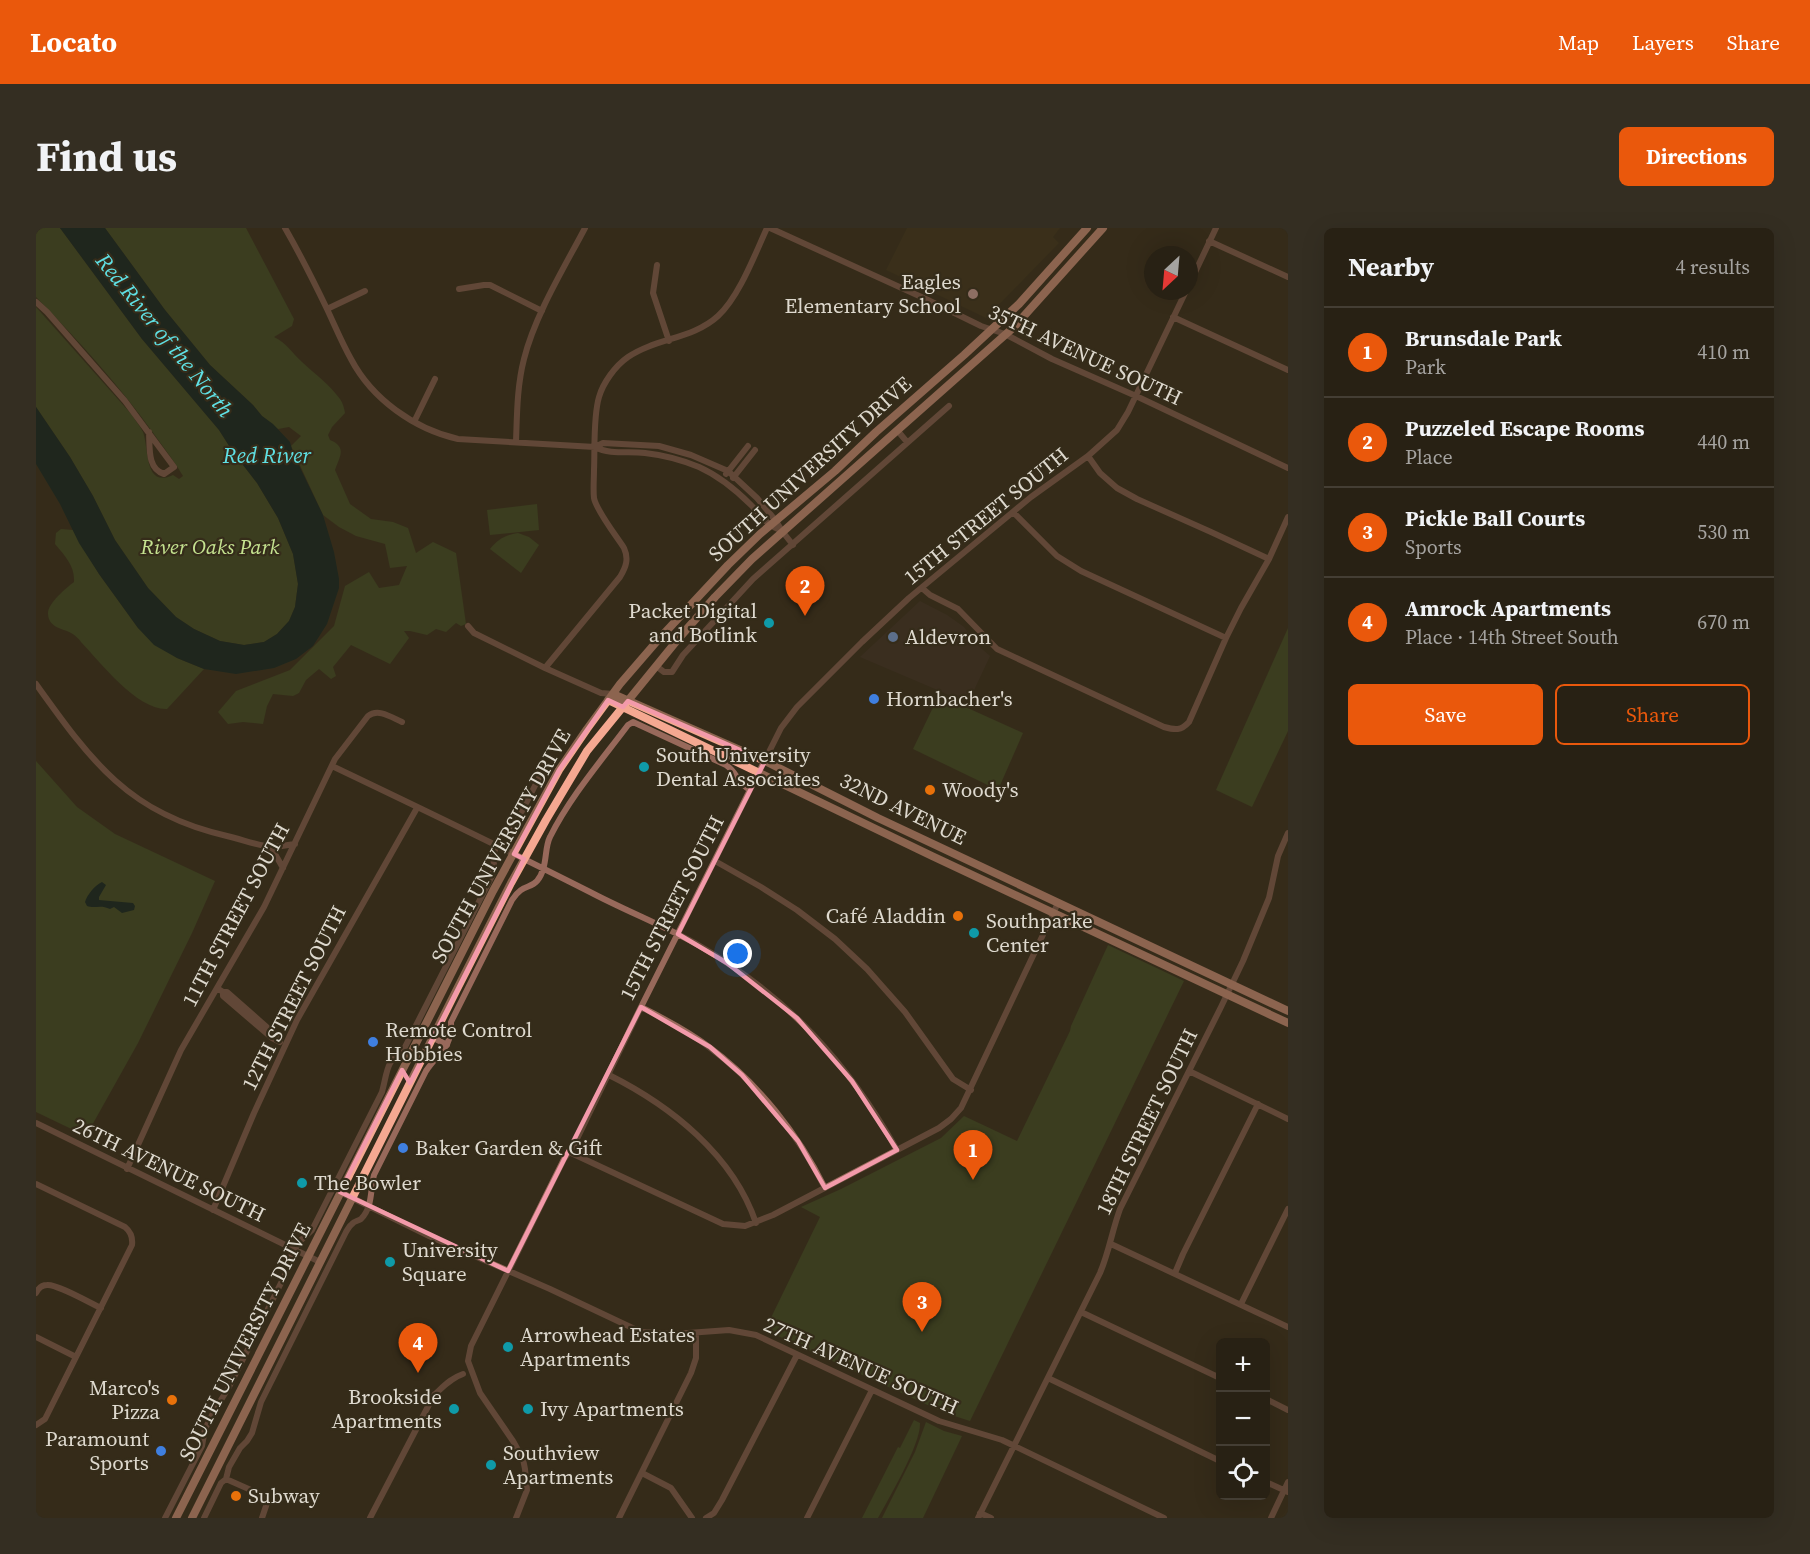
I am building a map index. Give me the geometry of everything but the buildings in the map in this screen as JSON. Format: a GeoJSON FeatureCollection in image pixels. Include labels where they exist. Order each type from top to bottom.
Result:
{"type":"FeatureCollection","features":[{"type":"Feature","properties":{"kind":"main road","name":"SOUTH UNIVERSITY DRIVE"},"geometry":{"type":"LineString","coordinates":[[176,1518],[445,986],[559,770],[611,697],[696,598],[773,523],[835,471],[991,330],[1087,228]]}},
{"type":"Feature","properties":{"kind":"main road","name":"SOUTH UNIVERSITY DRIVE"},"geometry":{"type":"LineString","coordinates":[[192,1518],[432,1037],[524,859],[587,751],[715,597],[752,559],[1014,327],[1103,228]]}},
{"type":"Feature","properties":{"kind":"main road","name":"32ND AVENUE"},"geometry":{"type":"LineString","coordinates":[[611,697],[759,771],[1288,1023]]}},
{"type":"Feature","properties":{"kind":"main road","name":"32ND AVENUE"},"geometry":{"type":"LineString","coordinates":[[625,704],[765,761],[878,818],[1288,1011]]}},
{"type":"Feature","properties":{"kind":"main road"},"geometry":{"type":"LineString","coordinates":[[432,1037],[428,1030],[445,996],[445,986]]}},
{"type":"Feature","properties":{"kind":"main road"},"geometry":{"type":"LineString","coordinates":[[393,1117],[393,1102],[404,1082],[402,1070]]}},
{"type":"Feature","properties":{"kind":"main road"},"geometry":{"type":"LineString","coordinates":[[238,1426],[233,1421],[247,1389],[247,1379]]}},
{"type":"Feature","properties":{"kind":"main road"},"geometry":{"type":"LineString","coordinates":[[211,1481],[209,1472],[225,1439],[226,1433],[223,1426]]}},
{"type":"Feature","properties":{"kind":"street"},"geometry":{"type":"LineString","coordinates":[[285,228],[352,361],[369,385],[390,406],[414,422],[444,436],[458,439],[595,447],[602,451],[670,457],[698,467],[729,484],[782,531],[793,545]]}},
{"type":"Feature","properties":{"kind":"street"},"geometry":{"type":"LineString","coordinates":[[516,442],[520,376],[525,356],[542,311],[585,228]]}},
{"type":"Feature","properties":{"kind":"street"},"geometry":{"type":"LineString","coordinates":[[545,668],[620,577],[626,566],[627,557],[624,548],[594,499],[598,398],[606,382],[627,357],[707,326],[721,314],[730,302],[768,228]]}},
{"type":"Feature","properties":{"kind":"street","name":"35TH AVENUE SOUTH"},"geometry":{"type":"LineString","coordinates":[[768,228],[991,330],[1005,334],[1052,359],[1288,468]]}},
{"type":"Feature","properties":{"kind":"street"},"geometry":{"type":"LineString","coordinates":[[1198,265],[1215,228]]}},
{"type":"Feature","properties":{"kind":"street"},"geometry":{"type":"LineString","coordinates":[[1209,241],[1288,277]]}},
{"type":"Feature","properties":{"kind":"street"},"geometry":{"type":"LineString","coordinates":[[657,265],[653,293],[669,341]]}},
{"type":"Feature","properties":{"kind":"street"},"geometry":{"type":"LineString","coordinates":[[459,289],[490,285],[542,311]]}},
{"type":"Feature","properties":{"kind":"street"},"geometry":{"type":"LineString","coordinates":[[327,309],[366,291]]}},
{"type":"Feature","properties":{"kind":"street","name":"15TH STREET SOUTH"},"geometry":{"type":"LineString","coordinates":[[516,1518],[527,1490],[523,1459],[480,1393],[468,1361],[471,1346],[609,1075],[781,728],[797,706],[862,642],[922,588],[1013,512],[1088,456],[1117,430],[1136,396],[1182,300]]}},
{"type":"Feature","properties":{"kind":"street"},"geometry":{"type":"LineString","coordinates":[[36,302],[149,432],[174,467],[165,474],[154,469],[151,461],[149,432]]}},
{"type":"Feature","properties":{"kind":"street"},"geometry":{"type":"LineString","coordinates":[[1173,317],[1288,370]]}},
{"type":"Feature","properties":{"kind":"street"},"geometry":{"type":"LineString","coordinates":[[414,422],[435,379]]}},
{"type":"Feature","properties":{"kind":"street"},"geometry":{"type":"LineString","coordinates":[[656,666],[664,672],[672,672],[683,655],[753,579],[949,406]]}},
{"type":"Feature","properties":{"kind":"street"},"geometry":{"type":"LineString","coordinates":[[897,430],[908,442]]}},
{"type":"Feature","properties":{"kind":"street"},"geometry":{"type":"LineString","coordinates":[[595,447],[603,443],[659,446],[691,455],[735,476],[773,523]]}},
{"type":"Feature","properties":{"kind":"street"},"geometry":{"type":"LineString","coordinates":[[722,479],[748,446]]}},
{"type":"Feature","properties":{"kind":"street"},"geometry":{"type":"LineString","coordinates":[[670,457],[672,449]]}},
{"type":"Feature","properties":{"kind":"street"},"geometry":{"type":"LineString","coordinates":[[729,484],[755,450]]}},
{"type":"Feature","properties":{"kind":"street"},"geometry":{"type":"LineString","coordinates":[[1088,456],[1100,473],[1117,488],[1269,560]]}},
{"type":"Feature","properties":{"kind":"street"},"geometry":{"type":"LineString","coordinates":[[1013,512],[1057,556],[1082,571],[1226,638]]}},
{"type":"Feature","properties":{"kind":"street"},"geometry":{"type":"LineString","coordinates":[[922,588],[930,595],[958,609],[997,649],[1164,727],[1174,730],[1183,729],[1189,722],[1226,638],[1269,560],[1288,517]]}},
{"type":"Feature","properties":{"kind":"street","name":"32ND AVENUE"},"geometry":{"type":"LineString","coordinates":[[468,626],[474,633],[611,697]]}},
{"type":"Feature","properties":{"kind":"street"},"geometry":{"type":"LineString","coordinates":[[36,684],[71,734],[99,766],[136,798],[195,828],[271,847],[295,844]]}},
{"type":"Feature","properties":{"kind":"street","name":"11TH STREET SOUTH"},"geometry":{"type":"LineString","coordinates":[[127,1169],[181,1050],[220,990],[340,751],[372,713],[380,713],[402,722]]}},
{"type":"Feature","properties":{"kind":"street"},"geometry":{"type":"LineString","coordinates":[[204,1518],[240,1448],[252,1433],[261,1402],[346,1232],[361,1218],[368,1206],[374,1176],[426,1071],[447,1045],[454,1016],[512,900],[518,890],[536,882],[546,859],[547,842],[584,783],[630,723],[638,723],[726,765],[740,783],[750,790]]}},
{"type":"Feature","properties":{"kind":"street"},"geometry":{"type":"LineString","coordinates":[[165,1518],[202,1446],[205,1429],[232,1382],[285,1275],[289,1260],[299,1242],[312,1230],[382,1092],[385,1073],[393,1056],[405,1047],[492,876],[493,856],[499,837],[517,821],[544,766],[543,762]]}},
{"type":"Feature","properties":{"kind":"street"},"geometry":{"type":"LineString","coordinates":[[332,766],[543,868],[632,914],[678,934],[727,963],[762,987],[824,1044],[882,1124],[897,1150]]}},
{"type":"Feature","properties":{"kind":"street","name":"12TH STREET SOUTH"},"geometry":{"type":"LineString","coordinates":[[213,1210],[297,1020],[417,808]]}},
{"type":"Feature","properties":{"kind":"street","name":"18TH STREET SOUTH"},"geometry":{"type":"LineString","coordinates":[[979,1516],[1100,1273],[1111,1244],[1120,1209],[1232,985],[1267,903],[1278,856],[1288,833]]}},
{"type":"Feature","properties":{"kind":"street"},"geometry":{"type":"LineString","coordinates":[[271,847],[283,868]]}},
{"type":"Feature","properties":{"kind":"street"},"geometry":{"type":"LineString","coordinates":[[715,861],[788,904],[835,939],[867,969],[905,1012],[953,1079],[971,1090]]}},
{"type":"Feature","properties":{"kind":"street"},"geometry":{"type":"LineString","coordinates":[[570,1152],[723,1224],[745,1226],[756,1223],[825,1188],[939,1128],[961,1108],[1058,903]]}},
{"type":"Feature","properties":{"kind":"street"},"geometry":{"type":"LineString","coordinates":[[220,990],[227,992],[246,1008],[285,1046]]}},
{"type":"Feature","properties":{"kind":"street"},"geometry":{"type":"LineString","coordinates":[[641,1007],[710,1047],[742,1076],[771,1105],[798,1141],[825,1188]]}},
{"type":"Feature","properties":{"kind":"street"},"geometry":{"type":"LineString","coordinates":[[432,1037],[447,1045]]}},
{"type":"Feature","properties":{"kind":"street"},"geometry":{"type":"LineString","coordinates":[[389,1065],[402,1070]]}},
{"type":"Feature","properties":{"kind":"street"},"geometry":{"type":"LineString","coordinates":[[1189,1071],[1288,1119]]}},
{"type":"Feature","properties":{"kind":"street"},"geometry":{"type":"LineString","coordinates":[[609,1075],[639,1090],[698,1136],[729,1173],[749,1205],[756,1223]]}},
{"type":"Feature","properties":{"kind":"street"},"geometry":{"type":"LineString","coordinates":[[1175,1273],[1258,1104]]}},
{"type":"Feature","properties":{"kind":"street","name":"26TH AVENUE SOUTH"},"geometry":{"type":"LineString","coordinates":[[36,1123],[320,1262]]}},
{"type":"Feature","properties":{"kind":"street"},"geometry":{"type":"LineString","coordinates":[[36,1184],[125,1227],[131,1235],[132,1245],[45,1419],[36,1425]]}},
{"type":"Feature","properties":{"kind":"street","name":"27TH AVENUE SOUTH"},"geometry":{"type":"LineString","coordinates":[[340,1192],[642,1332],[674,1334],[721,1329],[758,1336],[939,1421],[987,1435],[1014,1446],[1164,1518]]}},
{"type":"Feature","properties":{"kind":"street"},"geometry":{"type":"LineString","coordinates":[[1241,1304],[1288,1209]]}},
{"type":"Feature","properties":{"kind":"street"},"geometry":{"type":"LineString","coordinates":[[1111,1244],[1288,1327]]}},
{"type":"Feature","properties":{"kind":"street"},"geometry":{"type":"LineString","coordinates":[[36,1293],[45,1285],[54,1286],[101,1308]]}},
{"type":"Feature","properties":{"kind":"street"},"geometry":{"type":"LineString","coordinates":[[1081,1312],[1216,1376]]}},
{"type":"Feature","properties":{"kind":"street"},"geometry":{"type":"LineString","coordinates":[[619,1518],[692,1373],[696,1358],[696,1333]]}},
{"type":"Feature","properties":{"kind":"street"},"geometry":{"type":"LineString","coordinates":[[36,1337],[76,1357]]}},
{"type":"Feature","properties":{"kind":"street"},"geometry":{"type":"LineString","coordinates":[[706,1518],[714,1513],[722,1500],[797,1354]]}},
{"type":"Feature","properties":{"kind":"street"},"geometry":{"type":"LineString","coordinates":[[370,1518],[434,1395],[457,1376],[463,1374]]}},
{"type":"Feature","properties":{"kind":"street"},"geometry":{"type":"LineString","coordinates":[[1048,1378],[1216,1459]]}},
{"type":"Feature","properties":{"kind":"street"},"geometry":{"type":"LineString","coordinates":[[807,1518],[872,1390]]}},
{"type":"Feature","properties":{"kind":"street"},"geometry":{"type":"LineString","coordinates":[[1270,1401],[1288,1410]]}},
{"type":"Feature","properties":{"kind":"street"},"geometry":{"type":"LineString","coordinates":[[210,1419],[223,1426]]}},
{"type":"Feature","properties":{"kind":"street"},"geometry":{"type":"LineString","coordinates":[[642,1473],[671,1488],[692,1518]]}},
{"type":"Feature","properties":{"kind":"street"},"geometry":{"type":"LineString","coordinates":[[226,1479],[262,1496],[267,1503],[262,1518]]}},
{"type":"Feature","properties":{"kind":"street"},"geometry":{"type":"LineString","coordinates":[[1271,1518],[1286,1491],[1288,1482]]}},
{"type":"Feature","properties":{"kind":"street"},"geometry":{"type":"LineString","coordinates":[[1270,1484],[1286,1491]]}},
{"type":"Feature","properties":{"kind":"street"},"geometry":{"type":"LineString","coordinates":[[979,1516],[991,1518]]}},
{"type":"Feature","properties":{"kind":"highlighted area"},"geometry":{"type":"Polygon","coordinates":[[[608,700],[623,707],[628,701],[765,761],[678,934],[727,963],[797,1018],[852,1081],[897,1150],[825,1188],[798,1141],[742,1075],[710,1047],[641,1007],[508,1271],[340,1192],[402,1070],[410,1083],[524,859],[514,854],[559,770],[608,700]]]}},
{"type":"Feature","properties":{"kind":"shaded area","name":"Eagles Elementary School"},"geometry":{"type":"Polygon","coordinates":[[[907,228],[1060,228],[1053,237],[1059,243],[986,318],[886,270],[907,228]]]}},
{"type":"Feature","properties":{"kind":"shaded area"},"geometry":{"type":"Polygon","coordinates":[[[920,601],[964,627],[975,643],[990,656],[968,703],[860,657],[920,601]]]}},
{"type":"Feature","properties":{"kind":"green space","name":"River Oaks Park"},"geometry":{"type":"Polygon","coordinates":[[[36,228],[60,228],[142,339],[219,430],[257,483],[278,518],[293,554],[298,584],[295,607],[289,621],[277,634],[264,642],[244,645],[220,641],[194,629],[176,617],[148,588],[115,540],[70,457],[36,407],[36,307],[132,415],[143,432],[152,472],[164,478],[173,475],[179,479],[183,476],[141,416],[112,380],[36,297],[36,228]]]}},
{"type":"Feature","properties":{"kind":"green space"},"geometry":{"type":"Polygon","coordinates":[[[105,228],[246,228],[294,319],[292,326],[274,337],[286,345],[327,384],[343,404],[345,413],[328,435],[330,440],[339,446],[341,452],[335,470],[350,504],[371,519],[393,522],[408,528],[416,553],[433,542],[456,553],[466,624],[461,626],[456,623],[446,632],[436,629],[427,635],[404,631],[409,638],[390,664],[351,645],[333,667],[336,676],[331,679],[319,669],[306,680],[299,693],[293,696],[273,694],[267,706],[263,724],[243,722],[228,724],[218,712],[236,691],[290,670],[334,626],[345,586],[369,572],[379,588],[399,585],[407,566],[390,568],[385,544],[356,536],[323,515],[291,446],[301,436],[289,427],[278,429],[210,365],[165,310],[105,228]]]}},
{"type":"Feature","properties":{"kind":"green space"},"geometry":{"type":"Polygon","coordinates":[[[537,504],[539,530],[490,535],[487,510],[537,504]]]}},
{"type":"Feature","properties":{"kind":"green space"},"geometry":{"type":"Polygon","coordinates":[[[61,529],[73,530],[99,574],[138,628],[177,658],[204,669],[167,709],[144,702],[132,694],[109,673],[77,637],[56,627],[49,619],[51,606],[58,596],[74,582],[71,566],[55,544],[56,533],[61,529]]]}},
{"type":"Feature","properties":{"kind":"green space"},"geometry":{"type":"Polygon","coordinates":[[[518,533],[529,537],[539,545],[521,573],[490,549],[502,538],[518,533]]]}},
{"type":"Feature","properties":{"kind":"green space"},"geometry":{"type":"Polygon","coordinates":[[[1288,628],[1288,731],[1252,807],[1216,790],[1288,628]]]}},
{"type":"Feature","properties":{"kind":"green space"},"geometry":{"type":"Polygon","coordinates":[[[939,695],[1023,733],[998,790],[913,749],[939,695]]]}},
{"type":"Feature","properties":{"kind":"green space"},"geometry":{"type":"Polygon","coordinates":[[[36,761],[77,807],[115,834],[215,881],[138,1043],[86,1136],[36,1112],[36,761]]]}},
{"type":"Feature","properties":{"kind":"green space"},"geometry":{"type":"Polygon","coordinates":[[[1108,945],[1184,981],[970,1421],[945,1413],[765,1330],[820,1217],[801,1207],[941,1138],[964,1116],[1017,1141],[1108,945]]]}},
{"type":"Feature","properties":{"kind":"green space"},"geometry":{"type":"Polygon","coordinates":[[[914,1420],[920,1423],[919,1432],[896,1485],[878,1518],[862,1518],[898,1447],[900,1448],[914,1420]]]}},
{"type":"Feature","properties":{"kind":"green space"},"geometry":{"type":"Polygon","coordinates":[[[926,1422],[944,1431],[962,1436],[923,1518],[882,1518],[915,1452],[926,1422]]]}},
{"type":"Feature","properties":{"kind":"water","name":"Red River"},"geometry":{"type":"Polygon","coordinates":[[[60,228],[105,228],[165,310],[210,365],[290,442],[323,515],[339,579],[339,588],[327,624],[313,646],[296,659],[274,668],[236,674],[204,669],[177,658],[154,645],[138,628],[79,543],[60,504],[36,464],[36,407],[70,457],[115,540],[148,588],[176,617],[194,629],[220,641],[244,645],[264,642],[277,634],[289,621],[295,607],[298,584],[293,554],[278,518],[257,483],[219,430],[142,339],[60,228]]]}},
{"type":"Feature","properties":{"kind":"water"},"geometry":{"type":"Polygon","coordinates":[[[102,882],[106,885],[99,900],[133,903],[134,910],[122,913],[114,907],[110,909],[87,906],[85,902],[88,896],[102,882]]]}},
{"type":"Feature","properties":{"kind":"place","name":"Eagles Elementary School"},"geometry":{"type":"Point","coordinates":[973,294]}},
{"type":"Feature","properties":{"kind":"place","name":"Puzzeled Escape Rooms"},"geometry":{"type":"Point","coordinates":[805,616]}},
{"type":"Feature","properties":{"kind":"place","name":"Packet Digital and Botlink"},"geometry":{"type":"Point","coordinates":[769,623]}},
{"type":"Feature","properties":{"kind":"place","name":"Aldevron"},"geometry":{"type":"Point","coordinates":[893,637]}},
{"type":"Feature","properties":{"kind":"place","name":"Hornbacher's"},"geometry":{"type":"Point","coordinates":[874,699]}},
{"type":"Feature","properties":{"kind":"place","name":"South University Dental Associates"},"geometry":{"type":"Point","coordinates":[644,767]}},
{"type":"Feature","properties":{"kind":"place","name":"Woody's"},"geometry":{"type":"Point","coordinates":[930,790]}},
{"type":"Feature","properties":{"kind":"place","name":"Café Aladdin"},"geometry":{"type":"Point","coordinates":[958,916]}},
{"type":"Feature","properties":{"kind":"place","name":"Southparke Center"},"geometry":{"type":"Point","coordinates":[974,933]}},
{"type":"Feature","properties":{"kind":"place","name":"Remote Control Hobbies"},"geometry":{"type":"Point","coordinates":[373,1042]}},
{"type":"Feature","properties":{"kind":"place","name":"Baker Garden & Gift"},"geometry":{"type":"Point","coordinates":[403,1148]}},
{"type":"Feature","properties":{"kind":"place","name":"Brunsdale Park"},"geometry":{"type":"Point","coordinates":[973,1180]}},
{"type":"Feature","properties":{"kind":"place","name":"The Bowler"},"geometry":{"type":"Point","coordinates":[302,1183]}},
{"type":"Feature","properties":{"kind":"place","name":"University Square"},"geometry":{"type":"Point","coordinates":[390,1262]}},
{"type":"Feature","properties":{"kind":"place","name":"Pickle Ball Courts"},"geometry":{"type":"Point","coordinates":[922,1332]}},
{"type":"Feature","properties":{"kind":"place","name":"Arrowhead Estates Apartments"},"geometry":{"type":"Point","coordinates":[508,1347]}},
{"type":"Feature","properties":{"kind":"place","name":"Amrock Apartments"},"geometry":{"type":"Point","coordinates":[418,1373]}},
{"type":"Feature","properties":{"kind":"place","name":"Marco's Pizza"},"geometry":{"type":"Point","coordinates":[172,1400]}},
{"type":"Feature","properties":{"kind":"place","name":"Brookside Apartments"},"geometry":{"type":"Point","coordinates":[454,1409]}},
{"type":"Feature","properties":{"kind":"place","name":"Ivy Apartments"},"geometry":{"type":"Point","coordinates":[528,1409]}},
{"type":"Feature","properties":{"kind":"place","name":"Paramount Sports"},"geometry":{"type":"Point","coordinates":[161,1451]}},
{"type":"Feature","properties":{"kind":"place","name":"Southview Apartments"},"geometry":{"type":"Point","coordinates":[491,1465]}},
{"type":"Feature","properties":{"kind":"place","name":"Subway"},"geometry":{"type":"Point","coordinates":[236,1496]}},
{"type":"Feature","properties":{"kind":"water label","name":"Red River of the North"},"geometry":{"type":"Point","coordinates":[165,335]}}]}
